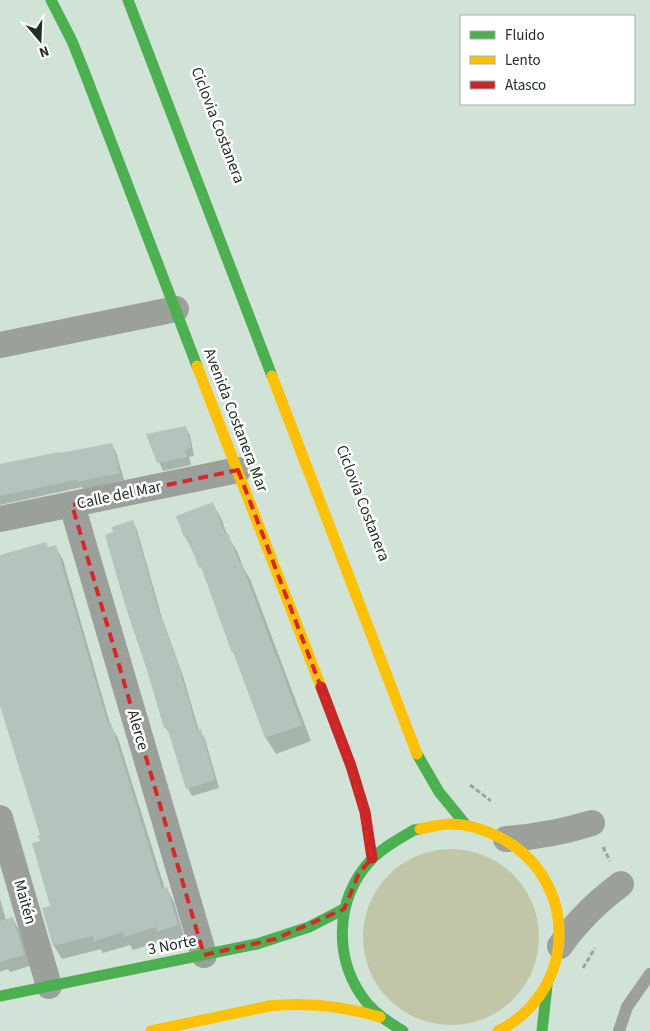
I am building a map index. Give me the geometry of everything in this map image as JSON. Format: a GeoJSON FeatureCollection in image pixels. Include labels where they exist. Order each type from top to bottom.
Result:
{"type":"FeatureCollection","features":[{"type":"Feature","properties":{"kind":"main road","name":"Avenida Costanera Mar"},"geometry":{"type":"LineString","coordinates":[[51,0],[72,41],[352,766],[365,812],[372,858]]}},
{"type":"Feature","properties":{"kind":"main road"},"geometry":{"type":"LineString","coordinates":[[128,0],[415,749],[436,789],[466,825]]}},
{"type":"Feature","properties":{"kind":"main road"},"geometry":{"type":"LineString","coordinates":[[380,1017],[356,988],[343,950],[342,929],[344,909],[350,890],[359,873],[372,858],[405,834],[425,827],[445,824],[466,825],[487,830],[506,839],[523,851],[538,866],[549,884],[557,904],[560,946],[556,967],[547,986],[536,1002],[522,1016],[498,1031]]}},
{"type":"Feature","properties":{"kind":"main road","name":"3 Norte"},"geometry":{"type":"LineString","coordinates":[[0,996],[275,939],[309,927],[344,909]]}},
{"type":"Feature","properties":{"kind":"main road"},"geometry":{"type":"LineString","coordinates":[[542,1031],[547,986]]}},
{"type":"Feature","properties":{"kind":"main road"},"geometry":{"type":"LineString","coordinates":[[151,1031],[287,1003],[324,1004],[353,1008],[380,1017],[403,1031]]}},
{"type":"Feature","properties":{"kind":"street"},"geometry":{"type":"LineString","coordinates":[[2,338],[176,309]]}},
{"type":"Feature","properties":{"kind":"street","name":"Calle del Mar"},"geometry":{"type":"LineString","coordinates":[[0,520],[238,470]]}},
{"type":"Feature","properties":{"kind":"street","name":"Alerce"},"geometry":{"type":"LineString","coordinates":[[72,505],[204,955]]}},
{"type":"Feature","properties":{"kind":"street","name":"Maitén"},"geometry":{"type":"LineString","coordinates":[[0,818],[50,986]]}},
{"type":"Feature","properties":{"kind":"street"},"geometry":{"type":"LineString","coordinates":[[506,839],[555,833],[592,823]]}},
{"type":"Feature","properties":{"kind":"street"},"geometry":{"type":"LineString","coordinates":[[560,946],[574,926],[591,908],[621,884]]}},
{"type":"Feature","properties":{"kind":"lane"},"geometry":{"type":"LineString","coordinates":[[619,1031],[627,1007],[650,974]]}},
{"type":"Feature","properties":{"kind":"path"},"geometry":{"type":"LineString","coordinates":[[470,784],[496,805]]}},
{"type":"Feature","properties":{"kind":"path"},"geometry":{"type":"LineString","coordinates":[[592,823],[621,884]]}},
{"type":"Feature","properties":{"kind":"path"},"geometry":{"type":"LineString","coordinates":[[582,970],[599,943]]}},
{"type":"Feature","properties":{"kind":"highlighted area"},"geometry":{"type":"Polygon","coordinates":[[[238,470],[351,766],[372,858],[359,873],[344,909],[275,939],[204,955],[72,505],[238,470]]]}},
{"type":"Feature","properties":{"kind":"green space"},"geometry":{"type":"Polygon","coordinates":[[[442,849],[460,849],[485,855],[500,863],[514,874],[525,888],[533,903],[538,920],[538,954],[533,971],[525,986],[514,1000],[500,1011],[477,1022],[460,1025],[442,1025],[417,1019],[402,1011],[388,1000],[377,986],[366,963],[363,946],[363,928],[369,903],[377,888],[388,874],[402,863],[425,852],[442,849]]]}},
{"type":"Feature","properties":{"kind":"building"},"geometry":{"type":"Polygon","coordinates":[[[186,426],[191,448],[185,450],[187,457],[157,463],[146,434],[186,426]]]}},
{"type":"Feature","properties":{"kind":"building"},"geometry":{"type":"Polygon","coordinates":[[[112,443],[120,473],[0,496],[0,464],[112,443]]]}},
{"type":"Feature","properties":{"kind":"building"},"geometry":{"type":"Polygon","coordinates":[[[213,502],[225,534],[228,533],[239,562],[241,562],[302,725],[265,738],[201,567],[199,568],[187,536],[184,537],[176,516],[213,502]]]}},
{"type":"Feature","properties":{"kind":"building"},"geometry":{"type":"Polygon","coordinates":[[[133,520],[158,609],[179,667],[197,730],[201,729],[215,780],[186,789],[167,727],[164,728],[105,535],[113,532],[112,527],[133,520]]]}},
{"type":"Feature","properties":{"kind":"building"},"geometry":{"type":"Polygon","coordinates":[[[46,542],[48,547],[56,545],[108,724],[111,723],[162,889],[167,887],[178,925],[157,932],[156,927],[124,937],[123,932],[94,941],[93,936],[53,946],[42,908],[50,906],[32,843],[40,841],[38,836],[40,835],[0,706],[0,555],[46,542]]]}},
{"type":"Feature","properties":{"kind":"building"},"geometry":{"type":"Polygon","coordinates":[[[13,917],[24,955],[0,962],[0,921],[13,917]]]}},
{"type":"Feature","properties":{"kind":"traffic: fast"},"geometry":{"type":"LineString","coordinates":[[51,0],[72,41],[84,71],[197,366]]}},
{"type":"Feature","properties":{"kind":"traffic: fast"},"geometry":{"type":"LineString","coordinates":[[128,0],[272,376]]}},
{"type":"Feature","properties":{"kind":"traffic: fast"},"geometry":{"type":"LineString","coordinates":[[417,754],[439,792],[466,825]]}},
{"type":"Feature","properties":{"kind":"traffic: fast"},"geometry":{"type":"LineString","coordinates":[[403,1031],[375,1011],[367,1003],[356,986],[348,969],[342,931],[350,893],[359,876],[371,860],[391,844],[414,830],[420,829]]}},
{"type":"Feature","properties":{"kind":"traffic: fast"},"geometry":{"type":"LineString","coordinates":[[0,996],[257,944],[309,927],[344,909]]}},
{"type":"Feature","properties":{"kind":"traffic: fast"},"geometry":{"type":"LineString","coordinates":[[542,1031],[547,986]]}},
{"type":"Feature","properties":{"kind":"traffic: slow"},"geometry":{"type":"LineString","coordinates":[[197,366],[321,687]]}},
{"type":"Feature","properties":{"kind":"traffic: slow"},"geometry":{"type":"LineString","coordinates":[[272,376],[417,754]]}},
{"type":"Feature","properties":{"kind":"traffic: slow"},"geometry":{"type":"LineString","coordinates":[[420,829],[443,824],[457,824],[477,828],[501,838],[527,857],[545,880],[556,907],[559,935],[555,963],[543,990],[524,1013],[498,1031]]}},
{"type":"Feature","properties":{"kind":"traffic: slow"},"geometry":{"type":"LineString","coordinates":[[151,1031],[269,1006],[297,1004],[352,1010],[380,1017]]}},
{"type":"Feature","properties":{"kind":"traffic: jam"},"geometry":{"type":"LineString","coordinates":[[321,687],[351,766],[365,812],[372,858]]}}]}
